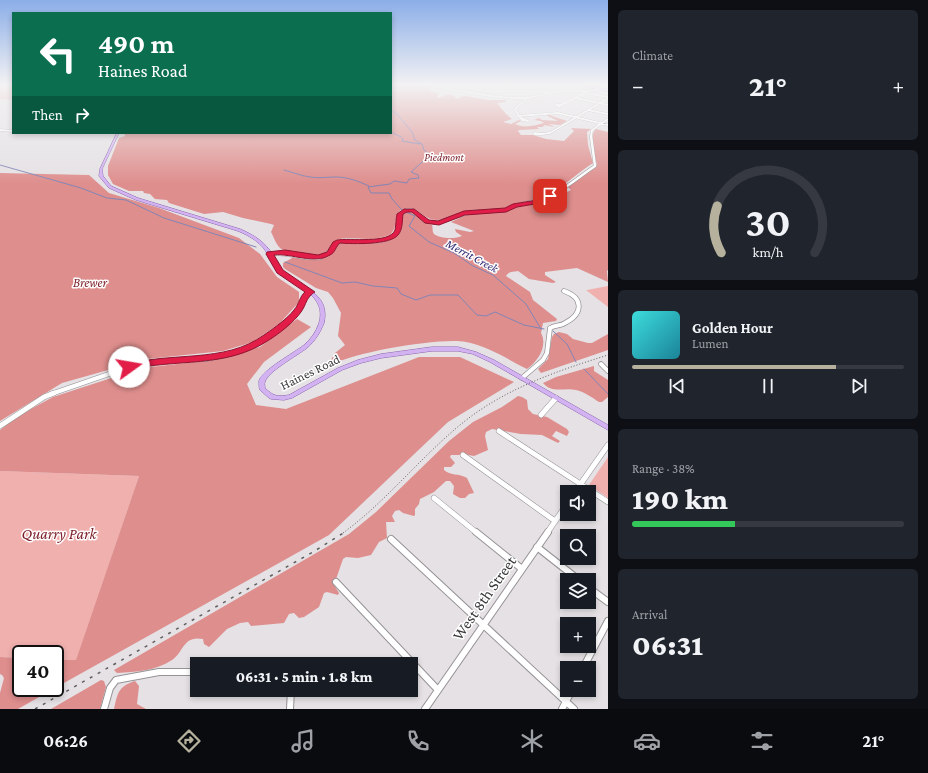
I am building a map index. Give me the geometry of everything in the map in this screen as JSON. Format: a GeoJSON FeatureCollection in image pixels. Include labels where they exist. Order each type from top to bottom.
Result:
{"type":"FeatureCollection","features":[{"type":"Feature","properties":{"kind":"main road","name":"Haines Road"},"geometry":{"type":"LineString","coordinates":[[118,134],[101,169],[101,176],[105,183],[110,187],[137,199],[248,233],[258,240],[270,254],[280,271],[311,292],[322,306],[323,318],[320,330],[312,341],[265,377],[262,381],[262,390],[271,397],[280,399],[290,397],[340,369],[371,358],[441,348],[458,349],[482,356],[522,378]]}},
{"type":"Feature","properties":{"kind":"main road"},"geometry":{"type":"LineString","coordinates":[[522,378],[608,428]]}},
{"type":"Feature","properties":{"kind":"street"},"geometry":{"type":"LineString","coordinates":[[542,134],[550,133],[573,118]]}},
{"type":"Feature","properties":{"kind":"street"},"geometry":{"type":"LineString","coordinates":[[580,118],[608,125]]}},
{"type":"Feature","properties":{"kind":"street"},"geometry":{"type":"LineString","coordinates":[[270,254],[285,252],[318,258],[329,253],[339,241],[364,242],[390,238],[395,235],[398,230],[400,215],[404,211],[414,211],[427,221],[439,223],[471,212],[498,211],[517,205],[539,201],[561,191],[595,166],[591,134],[592,130],[608,119]]}},
{"type":"Feature","properties":{"kind":"street"},"geometry":{"type":"LineString","coordinates":[[0,130],[12,131]]}},
{"type":"Feature","properties":{"kind":"street"},"geometry":{"type":"LineString","coordinates":[[522,378],[543,360],[547,353],[550,328],[554,325],[566,324],[575,314],[580,304],[579,299],[573,294],[564,291]]}},
{"type":"Feature","properties":{"kind":"street"},"geometry":{"type":"LineString","coordinates":[[0,426],[44,397],[133,366],[160,361],[206,359],[253,346],[267,338],[294,315],[299,310],[306,294],[311,292]]}},
{"type":"Feature","properties":{"kind":"street"},"geometry":{"type":"LineString","coordinates":[[601,364],[608,371]]}},
{"type":"Feature","properties":{"kind":"street"},"geometry":{"type":"LineString","coordinates":[[541,415],[556,398]]}},
{"type":"Feature","properties":{"kind":"street"},"geometry":{"type":"LineString","coordinates":[[499,431],[608,502]]}},
{"type":"Feature","properties":{"kind":"street"},"geometry":{"type":"LineString","coordinates":[[580,484],[608,445]]}},
{"type":"Feature","properties":{"kind":"street"},"geometry":{"type":"LineString","coordinates":[[464,455],[555,521]]}},
{"type":"Feature","properties":{"kind":"street"},"geometry":{"type":"LineString","coordinates":[[434,498],[522,569]]}},
{"type":"Feature","properties":{"kind":"street","name":"West 8th Street"},"geometry":{"type":"LineString","coordinates":[[425,709],[560,514]]}},
{"type":"Feature","properties":{"kind":"street"},"geometry":{"type":"LineString","coordinates":[[391,539],[574,709]]}},
{"type":"Feature","properties":{"kind":"street"},"geometry":{"type":"LineString","coordinates":[[537,547],[570,573]]}},
{"type":"Feature","properties":{"kind":"street"},"geometry":{"type":"LineString","coordinates":[[336,582],[438,690]]}},
{"type":"Feature","properties":{"kind":"street"},"geometry":{"type":"LineString","coordinates":[[596,593],[608,602]]}},
{"type":"Feature","properties":{"kind":"street"},"geometry":{"type":"LineString","coordinates":[[587,661],[608,621]]}},
{"type":"Feature","properties":{"kind":"street"},"geometry":{"type":"LineString","coordinates":[[104,709],[110,688],[114,681],[159,672],[190,672]]}},
{"type":"Feature","properties":{"kind":"street"},"geometry":{"type":"LineString","coordinates":[[290,709],[291,697]]}},
{"type":"Feature","properties":{"kind":"street"},"geometry":{"type":"LineString","coordinates":[[562,709],[568,697]]}},
{"type":"Feature","properties":{"kind":"green space","name":"Piedmont"},"geometry":{"type":"Polygon","coordinates":[[[392,118],[511,118],[512,119],[503,122],[511,124],[519,120],[521,121],[515,124],[530,126],[544,123],[534,120],[539,118],[542,120],[558,121],[552,118],[559,118],[567,121],[560,125],[548,124],[555,127],[544,125],[543,127],[537,127],[539,129],[518,131],[521,135],[533,135],[546,139],[564,141],[574,131],[571,128],[591,129],[587,132],[588,145],[593,163],[556,190],[534,201],[499,209],[464,212],[440,220],[431,219],[411,208],[406,208],[399,212],[391,234],[369,239],[350,238],[336,240],[325,253],[319,255],[307,255],[294,253],[280,248],[271,232],[274,225],[223,212],[204,214],[169,203],[167,200],[155,199],[150,194],[144,193],[143,191],[129,191],[113,184],[108,175],[108,166],[119,138],[125,136],[124,134],[392,134],[392,118]]]}},
{"type":"Feature","properties":{"kind":"green space"},"geometry":{"type":"Polygon","coordinates":[[[596,129],[608,132],[608,282],[577,268],[545,272],[545,275],[556,282],[553,283],[529,279],[518,271],[507,274],[506,276],[530,292],[533,300],[557,319],[556,321],[543,323],[541,333],[543,338],[543,348],[538,358],[531,366],[527,369],[482,346],[454,341],[379,350],[345,359],[334,364],[332,363],[331,360],[335,353],[345,345],[338,336],[341,313],[328,292],[316,288],[285,269],[283,267],[283,263],[294,257],[320,259],[328,257],[338,243],[365,244],[396,237],[401,228],[402,215],[408,211],[414,213],[425,222],[432,225],[433,233],[437,236],[444,238],[456,238],[462,236],[456,232],[455,229],[470,232],[474,231],[451,222],[471,213],[504,212],[518,206],[541,202],[556,194],[561,195],[571,190],[568,187],[597,165],[592,141],[592,136],[596,129]]]}},
{"type":"Feature","properties":{"kind":"green space","name":"Brewer"},"geometry":{"type":"Polygon","coordinates":[[[0,173],[89,175],[109,193],[159,208],[239,238],[260,254],[277,277],[299,292],[299,302],[280,323],[253,342],[223,351],[147,359],[62,383],[0,421],[0,173]]]}},
{"type":"Feature","properties":{"kind":"green space"},"geometry":{"type":"Polygon","coordinates":[[[608,286],[608,307],[586,290],[587,290],[608,286]]]}},
{"type":"Feature","properties":{"kind":"green space"},"geometry":{"type":"Polygon","coordinates":[[[297,319],[311,327],[264,362],[247,384],[256,405],[286,409],[419,357],[460,357],[514,382],[448,422],[329,535],[64,683],[64,660],[76,660],[139,476],[0,471],[0,430],[18,416],[53,397],[142,368],[204,361],[260,347],[297,319]]]}},
{"type":"Feature","properties":{"kind":"green space"},"geometry":{"type":"Polygon","coordinates":[[[559,332],[567,334],[573,339],[588,343],[592,343],[608,334],[608,350],[541,373],[538,369],[548,359],[552,337],[554,334],[559,332]]]}},
{"type":"Feature","properties":{"kind":"green space"},"geometry":{"type":"Polygon","coordinates":[[[594,366],[594,371],[608,380],[608,397],[602,402],[599,402],[579,391],[572,389],[554,389],[543,383],[556,377],[594,366]]]}},
{"type":"Feature","properties":{"kind":"green space"},"geometry":{"type":"Polygon","coordinates":[[[518,396],[527,400],[528,409],[533,414],[547,417],[567,429],[569,432],[567,436],[556,431],[552,436],[560,441],[558,443],[542,435],[521,434],[492,429],[486,432],[485,436],[488,450],[474,456],[463,454],[451,455],[450,457],[455,463],[451,467],[444,467],[444,470],[446,472],[461,475],[467,478],[474,493],[469,494],[465,498],[460,498],[453,494],[454,486],[450,481],[446,481],[434,492],[420,499],[419,504],[415,509],[414,516],[403,513],[399,510],[395,511],[392,516],[395,522],[386,522],[387,538],[379,542],[371,555],[358,558],[346,557],[343,559],[334,585],[339,593],[338,595],[327,592],[324,593],[319,607],[304,617],[299,618],[294,613],[289,614],[284,623],[251,626],[248,622],[240,623],[227,629],[209,647],[204,644],[203,639],[191,639],[184,645],[176,657],[159,667],[117,673],[114,670],[349,534],[376,512],[449,441],[473,422],[502,407],[518,396]]]}},
{"type":"Feature","properties":{"kind":"green space"},"geometry":{"type":"Polygon","coordinates":[[[608,457],[608,498],[596,490],[596,485],[589,485],[608,457]]]}},
{"type":"Feature","properties":{"kind":"green space","name":"Quarry Park"},"geometry":{"type":"Polygon","coordinates":[[[0,471],[139,476],[76,661],[64,660],[64,645],[12,645],[12,658],[0,657],[0,471]]]}},
{"type":"Feature","properties":{"kind":"green space"},"geometry":{"type":"Polygon","coordinates":[[[0,657],[12,658],[12,697],[39,697],[18,709],[0,709],[0,693],[4,678],[0,674],[0,657]]]}},
{"type":"Feature","properties":{"kind":"green space"},"geometry":{"type":"Polygon","coordinates":[[[101,680],[104,681],[106,687],[100,709],[51,709],[101,680]]]}},
{"type":"Feature","properties":{"kind":"green space"},"geometry":{"type":"Polygon","coordinates":[[[135,681],[139,686],[137,704],[146,709],[114,709],[122,688],[135,681]]]}},
{"type":"Feature","properties":{"kind":"waterway","name":"Merrit Creek"},"geometry":{"type":"LineString","coordinates":[[400,118],[412,132],[415,140],[422,144],[424,150],[430,155],[411,172],[418,175],[419,178],[409,179],[407,183],[394,181],[390,184],[368,187],[371,193],[389,193],[392,199],[403,211]]}},
{"type":"Feature","properties":{"kind":"waterway"},"geometry":{"type":"LineString","coordinates":[[392,132],[401,137]]}},
{"type":"Feature","properties":{"kind":"waterway"},"geometry":{"type":"LineString","coordinates":[[403,138],[402,141],[420,144]]}},
{"type":"Feature","properties":{"kind":"waterway"},"geometry":{"type":"LineString","coordinates":[[0,165],[81,188],[107,198],[126,200],[164,218],[256,247]]}},
{"type":"Feature","properties":{"kind":"waterway"},"geometry":{"type":"LineString","coordinates":[[284,170],[304,176]]}},
{"type":"Feature","properties":{"kind":"waterway"},"geometry":{"type":"LineString","coordinates":[[305,176],[317,178],[345,178],[358,181],[369,186]]}},
{"type":"Feature","properties":{"kind":"waterway","name":"Merrit Creek"},"geometry":{"type":"LineString","coordinates":[[406,212],[415,216],[409,226],[429,242],[454,253],[473,266],[493,275],[526,304],[541,328]]}},
{"type":"Feature","properties":{"kind":"waterway"},"geometry":{"type":"LineString","coordinates":[[285,262],[342,283],[355,282],[373,286],[397,288],[401,294],[416,300],[430,295],[458,295],[477,315],[486,316],[495,312],[524,325],[541,328]]}},
{"type":"Feature","properties":{"kind":"waterway"},"geometry":{"type":"LineString","coordinates":[[553,331],[567,344],[576,362]]}},
{"type":"Feature","properties":{"kind":"waterway"},"geometry":{"type":"LineString","coordinates":[[584,369],[608,394]]}},
{"type":"Feature","properties":{"kind":"railway"},"geometry":{"type":"LineString","coordinates":[[343,533],[390,492],[449,434],[481,409],[515,390],[551,374],[608,355]]}},
{"type":"Feature","properties":{"kind":"railway"},"geometry":{"type":"LineString","coordinates":[[35,709],[313,552],[345,532]]}},
{"type":"Feature","properties":{"kind":"route"},"geometry":{"type":"LineString","coordinates":[[129,367],[145,363],[186,359],[206,359],[253,346],[267,338],[299,310],[306,294],[311,292],[284,275],[277,268],[270,254],[285,252],[318,258],[329,253],[339,241],[372,242],[390,238],[395,235],[398,230],[400,214],[406,210],[414,211],[427,221],[439,223],[464,213],[506,210],[515,206],[534,203],[550,196]]}}]}
